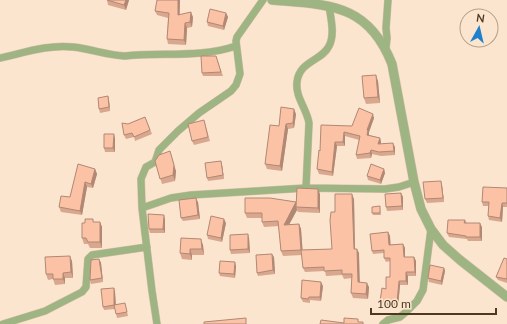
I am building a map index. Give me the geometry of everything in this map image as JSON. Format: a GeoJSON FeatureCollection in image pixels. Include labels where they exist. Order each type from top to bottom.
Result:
{"type":"FeatureCollection","features":[{"type":"Feature","properties":{"kind":"street"},"geometry":{"type":"LineString","coordinates":[[157,324],[142,208],[141,179],[146,167],[155,162],[159,150],[178,131],[199,113],[231,91],[236,85],[240,74],[236,46],[237,37],[263,0]]}},
{"type":"Feature","properties":{"kind":"street"},"geometry":{"type":"LineString","coordinates":[[272,0],[329,6],[343,9],[359,19],[374,32],[386,48],[392,64],[414,182],[421,209],[431,229],[443,245],[507,297]]}},
{"type":"Feature","properties":{"kind":"street"},"geometry":{"type":"LineString","coordinates":[[386,48],[388,0]]}},
{"type":"Feature","properties":{"kind":"street"},"geometry":{"type":"LineString","coordinates":[[306,188],[308,115],[298,95],[297,80],[305,65],[328,48],[332,36],[329,6]]}},
{"type":"Feature","properties":{"kind":"street"},"geometry":{"type":"LineString","coordinates":[[0,58],[56,46],[73,47],[112,55],[125,56],[207,53],[236,46]]}},
{"type":"Feature","properties":{"kind":"street"},"geometry":{"type":"LineString","coordinates":[[142,208],[171,198],[191,195],[306,188],[384,189],[414,182]]}},
{"type":"Feature","properties":{"kind":"street"},"geometry":{"type":"LineString","coordinates":[[383,324],[388,320],[400,317],[417,301],[423,290],[431,229]]}},
{"type":"Feature","properties":{"kind":"street"},"geometry":{"type":"LineString","coordinates":[[3,324],[45,311],[82,292],[86,287],[88,259],[92,255],[147,246]]}},
{"type":"Feature","properties":{"kind":"building"},"geometry":{"type":"Polygon","coordinates":[[[107,0],[126,0],[124,5],[107,0]]]}},
{"type":"Feature","properties":{"kind":"building"},"geometry":{"type":"Polygon","coordinates":[[[157,0],[178,0],[178,15],[191,12],[190,22],[185,23],[184,40],[167,39],[169,13],[155,11],[157,0]]]}},
{"type":"Feature","properties":{"kind":"building"},"geometry":{"type":"Polygon","coordinates":[[[210,9],[226,13],[223,26],[207,22],[210,9]]]}},
{"type":"Feature","properties":{"kind":"building"},"geometry":{"type":"Polygon","coordinates":[[[201,56],[216,56],[221,72],[202,73],[201,56]]]}},
{"type":"Feature","properties":{"kind":"building"},"geometry":{"type":"Polygon","coordinates":[[[376,75],[378,97],[364,98],[362,76],[376,75]]]}},
{"type":"Feature","properties":{"kind":"building"},"geometry":{"type":"Polygon","coordinates":[[[108,96],[109,107],[99,109],[98,98],[108,96]]]}},
{"type":"Feature","properties":{"kind":"building"},"geometry":{"type":"Polygon","coordinates":[[[281,107],[294,109],[293,123],[286,124],[280,166],[265,164],[270,125],[279,126],[281,107]]]}},
{"type":"Feature","properties":{"kind":"building"},"geometry":{"type":"Polygon","coordinates":[[[359,108],[373,114],[367,130],[367,135],[380,138],[378,144],[393,143],[394,151],[379,152],[371,150],[370,153],[356,155],[360,136],[344,132],[343,142],[335,142],[332,172],[317,169],[319,150],[320,151],[321,125],[352,126],[359,108]]]}},
{"type":"Feature","properties":{"kind":"building"},"geometry":{"type":"Polygon","coordinates":[[[145,117],[150,130],[134,137],[132,133],[124,135],[122,123],[128,124],[145,117]]]}},
{"type":"Feature","properties":{"kind":"building"},"geometry":{"type":"Polygon","coordinates":[[[204,120],[208,137],[192,141],[188,124],[204,120]]]}},
{"type":"Feature","properties":{"kind":"building"},"geometry":{"type":"Polygon","coordinates":[[[104,134],[114,134],[113,148],[104,148],[104,134]]]}},
{"type":"Feature","properties":{"kind":"building"},"geometry":{"type":"Polygon","coordinates":[[[170,151],[174,165],[173,175],[160,179],[155,161],[159,155],[170,151]]]}},
{"type":"Feature","properties":{"kind":"building"},"geometry":{"type":"Polygon","coordinates":[[[221,161],[223,175],[207,178],[205,163],[221,161]]]}},
{"type":"Feature","properties":{"kind":"building"},"geometry":{"type":"Polygon","coordinates":[[[78,164],[95,169],[91,184],[85,182],[80,211],[59,207],[61,196],[70,197],[78,164]]]}},
{"type":"Feature","properties":{"kind":"building"},"geometry":{"type":"Polygon","coordinates":[[[371,164],[384,169],[380,180],[367,176],[371,164]]]}},
{"type":"Feature","properties":{"kind":"building"},"geometry":{"type":"Polygon","coordinates":[[[441,181],[443,198],[425,199],[423,182],[441,181]]]}},
{"type":"Feature","properties":{"kind":"building"},"geometry":{"type":"Polygon","coordinates":[[[483,187],[507,188],[507,203],[502,203],[500,218],[488,216],[489,202],[482,202],[483,187]]]}},
{"type":"Feature","properties":{"kind":"building"},"geometry":{"type":"Polygon","coordinates":[[[297,188],[318,189],[318,208],[296,207],[297,188]]]}},
{"type":"Feature","properties":{"kind":"building"},"geometry":{"type":"Polygon","coordinates":[[[401,193],[402,206],[386,207],[385,194],[401,193]]]}},
{"type":"Feature","properties":{"kind":"building"},"geometry":{"type":"Polygon","coordinates":[[[335,194],[352,194],[354,249],[357,249],[358,282],[367,283],[366,294],[351,293],[352,274],[342,274],[342,270],[324,271],[324,267],[303,268],[301,250],[332,249],[330,220],[331,212],[335,212],[335,194]]]}},
{"type":"Feature","properties":{"kind":"building"},"geometry":{"type":"Polygon","coordinates":[[[196,198],[198,215],[181,218],[179,200],[196,198]]]}},
{"type":"Feature","properties":{"kind":"building"},"geometry":{"type":"Polygon","coordinates":[[[245,198],[270,198],[296,202],[284,225],[299,224],[301,250],[281,251],[278,221],[262,222],[262,213],[245,213],[245,198]]]}},
{"type":"Feature","properties":{"kind":"building"},"geometry":{"type":"Polygon","coordinates":[[[380,206],[380,213],[372,213],[372,207],[380,206]]]}},
{"type":"Feature","properties":{"kind":"building"},"geometry":{"type":"Polygon","coordinates":[[[148,214],[164,215],[163,229],[149,229],[148,214]]]}},
{"type":"Feature","properties":{"kind":"building"},"geometry":{"type":"Polygon","coordinates":[[[211,216],[224,219],[221,238],[207,235],[211,216]]]}},
{"type":"Feature","properties":{"kind":"building"},"geometry":{"type":"Polygon","coordinates":[[[85,219],[93,219],[93,222],[100,222],[100,242],[88,242],[86,238],[82,238],[82,223],[85,223],[85,219]]]}},
{"type":"Feature","properties":{"kind":"building"},"geometry":{"type":"Polygon","coordinates":[[[448,220],[465,220],[464,223],[480,223],[480,237],[466,237],[447,233],[448,220]]]}},
{"type":"Feature","properties":{"kind":"building"},"geometry":{"type":"Polygon","coordinates":[[[388,232],[389,245],[403,244],[404,257],[414,257],[415,272],[406,272],[406,281],[399,281],[397,303],[380,301],[382,288],[386,289],[386,277],[390,277],[390,258],[384,258],[384,250],[372,251],[370,234],[388,232]]]}},
{"type":"Feature","properties":{"kind":"building"},"geometry":{"type":"Polygon","coordinates":[[[248,234],[248,249],[230,250],[230,235],[248,234]]]}},
{"type":"Feature","properties":{"kind":"building"},"geometry":{"type":"Polygon","coordinates":[[[181,238],[201,239],[202,249],[190,249],[190,254],[180,253],[181,238]]]}},
{"type":"Feature","properties":{"kind":"building"},"geometry":{"type":"Polygon","coordinates":[[[272,254],[273,270],[257,273],[256,255],[272,254]]]}},
{"type":"Feature","properties":{"kind":"building"},"geometry":{"type":"Polygon","coordinates":[[[70,256],[71,272],[63,273],[63,279],[53,279],[53,274],[46,274],[45,257],[70,256]]]}},
{"type":"Feature","properties":{"kind":"building"},"geometry":{"type":"Polygon","coordinates":[[[504,258],[507,259],[507,279],[496,277],[504,258]]]}},
{"type":"Feature","properties":{"kind":"building"},"geometry":{"type":"Polygon","coordinates":[[[99,259],[102,278],[90,280],[91,260],[99,259]]]}},
{"type":"Feature","properties":{"kind":"building"},"geometry":{"type":"Polygon","coordinates":[[[220,261],[235,262],[234,274],[219,273],[220,261]]]}},
{"type":"Feature","properties":{"kind":"building"},"geometry":{"type":"Polygon","coordinates":[[[430,265],[444,268],[441,281],[428,278],[430,265]]]}},
{"type":"Feature","properties":{"kind":"building"},"geometry":{"type":"Polygon","coordinates":[[[302,280],[321,282],[320,297],[309,297],[308,299],[301,298],[302,280]]]}},
{"type":"Feature","properties":{"kind":"building"},"geometry":{"type":"Polygon","coordinates":[[[114,288],[114,305],[103,307],[101,289],[114,288]]]}},
{"type":"Feature","properties":{"kind":"building"},"geometry":{"type":"Polygon","coordinates":[[[125,303],[127,312],[116,314],[114,305],[125,303]]]}},
{"type":"Feature","properties":{"kind":"building"},"geometry":{"type":"Polygon","coordinates":[[[246,318],[246,324],[204,324],[204,322],[246,318]]]}},
{"type":"Feature","properties":{"kind":"building"},"geometry":{"type":"Polygon","coordinates":[[[344,318],[358,319],[358,322],[363,322],[363,324],[320,324],[321,320],[344,323],[344,318]]]}}]}
